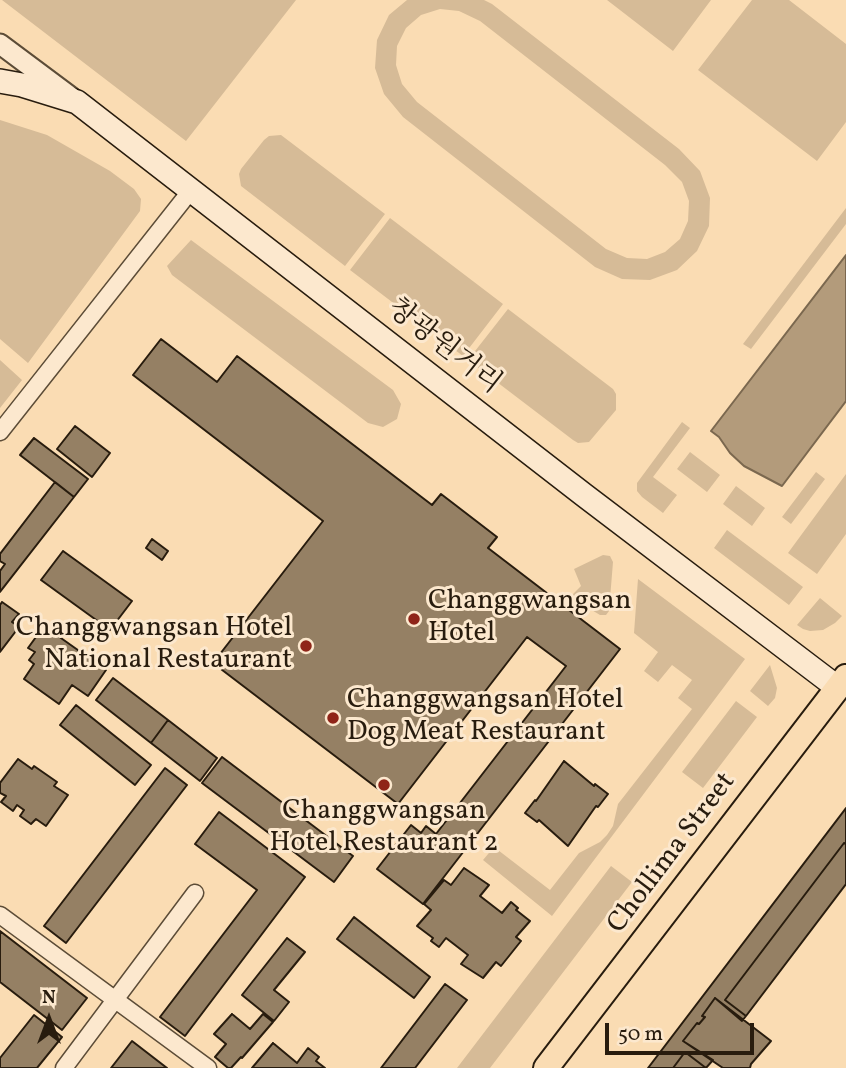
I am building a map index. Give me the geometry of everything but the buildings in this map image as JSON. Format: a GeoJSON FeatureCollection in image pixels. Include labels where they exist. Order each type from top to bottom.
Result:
{"type":"FeatureCollection","features":[{"type":"Feature","properties":{"kind":"main road","name":"창광원거리"},"geometry":{"type":"LineString","coordinates":[[0,81],[78,102],[584,495],[843,686]]}},
{"type":"Feature","properties":{"kind":"main road","name":"Chollima Street"},"geometry":{"type":"LineString","coordinates":[[547,1068],[843,686]]}},
{"type":"Feature","properties":{"kind":"street"},"geometry":{"type":"LineString","coordinates":[[0,44],[78,102]]}},
{"type":"Feature","properties":{"kind":"street"},"geometry":{"type":"LineString","coordinates":[[0,432],[192,189]]}},
{"type":"Feature","properties":{"kind":"street"},"geometry":{"type":"LineString","coordinates":[[64,1068],[195,893]]}},
{"type":"Feature","properties":{"kind":"street"},"geometry":{"type":"LineString","coordinates":[[0,915],[208,1068]]}},
{"type":"Feature","properties":{"kind":"shaded area"},"geometry":{"type":"Polygon","coordinates":[[[2,0],[296,0],[186,141],[2,0]]]}},
{"type":"Feature","properties":{"kind":"shaded area"},"geometry":{"type":"Polygon","coordinates":[[[407,0],[484,0],[492,4],[679,149],[700,171],[710,198],[709,226],[697,251],[677,270],[650,280],[622,279],[595,267],[403,117],[384,94],[375,68],[377,40],[389,15],[407,0]],[[440,9],[421,15],[406,28],[397,46],[396,65],[402,84],[417,102],[606,249],[627,258],[647,259],[665,252],[680,239],[688,221],[689,201],[682,182],[665,165],[480,21],[459,11],[440,9]]]}},
{"type":"Feature","properties":{"kind":"shaded area"},"geometry":{"type":"Polygon","coordinates":[[[607,0],[711,0],[673,51],[607,0]]]}},
{"type":"Feature","properties":{"kind":"shaded area"},"geometry":{"type":"Polygon","coordinates":[[[752,0],[789,0],[846,44],[846,122],[817,161],[698,70],[752,0]]]}},
{"type":"Feature","properties":{"kind":"shaded area"},"geometry":{"type":"Polygon","coordinates":[[[0,120],[47,135],[110,171],[134,189],[141,199],[140,211],[28,363],[0,339],[0,120]]]}},
{"type":"Feature","properties":{"kind":"shaded area"},"geometry":{"type":"Polygon","coordinates":[[[281,135],[385,214],[345,266],[241,186],[241,169],[264,140],[269,136],[281,135]]]}},
{"type":"Feature","properties":{"kind":"shaded area"},"geometry":{"type":"Polygon","coordinates":[[[846,208],[846,224],[751,349],[743,344],[846,208]]]}},
{"type":"Feature","properties":{"kind":"shaded area"},"geometry":{"type":"Polygon","coordinates":[[[390,218],[503,304],[463,356],[350,270],[390,218]]]}},
{"type":"Feature","properties":{"kind":"shaded area"},"geometry":{"type":"Polygon","coordinates":[[[191,240],[393,390],[401,404],[397,419],[383,427],[368,423],[172,275],[167,266],[191,240]]]}},
{"type":"Feature","properties":{"kind":"shaded area"},"geometry":{"type":"Polygon","coordinates":[[[846,255],[846,401],[782,486],[744,466],[711,431],[846,255]]]}},
{"type":"Feature","properties":{"kind":"shaded area"},"geometry":{"type":"Polygon","coordinates":[[[508,309],[613,389],[616,394],[616,410],[589,442],[578,443],[573,440],[468,360],[508,309]]]}},
{"type":"Feature","properties":{"kind":"shaded area"},"geometry":{"type":"Polygon","coordinates":[[[0,360],[22,380],[0,408],[0,360]]]}},
{"type":"Feature","properties":{"kind":"shaded area"},"geometry":{"type":"Polygon","coordinates":[[[682,422],[690,428],[653,477],[677,495],[663,513],[642,497],[637,491],[637,483],[682,422]]]}},
{"type":"Feature","properties":{"kind":"shaded area"},"geometry":{"type":"Polygon","coordinates":[[[690,452],[720,475],[707,492],[677,469],[690,452]]]}},
{"type":"Feature","properties":{"kind":"shaded area"},"geometry":{"type":"Polygon","coordinates":[[[816,472],[825,479],[791,524],[782,517],[816,472]]]}},
{"type":"Feature","properties":{"kind":"shaded area"},"geometry":{"type":"Polygon","coordinates":[[[846,474],[846,534],[817,574],[788,553],[846,474]]]}},
{"type":"Feature","properties":{"kind":"shaded area"},"geometry":{"type":"Polygon","coordinates":[[[736,486],[765,508],[752,526],[723,504],[736,486]]]}},
{"type":"Feature","properties":{"kind":"shaded area"},"geometry":{"type":"Polygon","coordinates":[[[727,530],[803,587],[789,605],[714,548],[727,530]]]}},
{"type":"Feature","properties":{"kind":"shaded area"},"geometry":{"type":"Polygon","coordinates":[[[603,555],[610,556],[613,562],[609,611],[606,615],[600,615],[570,597],[581,586],[574,569],[603,555]]]}},
{"type":"Feature","properties":{"kind":"shaded area"},"geometry":{"type":"Polygon","coordinates":[[[638,579],[745,659],[552,916],[483,860],[494,847],[550,890],[579,853],[600,842],[607,835],[613,826],[618,804],[692,709],[678,698],[692,680],[672,665],[658,682],[644,671],[658,652],[634,633],[638,579]]]}},
{"type":"Feature","properties":{"kind":"shaded area"},"geometry":{"type":"Polygon","coordinates":[[[820,598],[842,616],[823,630],[810,631],[797,625],[820,598]]]}},
{"type":"Feature","properties":{"kind":"shaded area"},"geometry":{"type":"Polygon","coordinates":[[[770,665],[777,688],[775,698],[768,706],[750,691],[770,665]]]}},
{"type":"Feature","properties":{"kind":"shaded area"},"geometry":{"type":"Polygon","coordinates":[[[736,701],[757,717],[703,788],[682,772],[736,701]]]}},
{"type":"Feature","properties":{"kind":"shaded area"},"geometry":{"type":"Polygon","coordinates":[[[611,866],[632,882],[490,1068],[457,1068],[611,866]]]}},
{"type":"Feature","properties":{"kind":"place","name":"Changgwangsan Hotel"},"geometry":{"type":"Point","coordinates":[414,619]}},
{"type":"Feature","properties":{"kind":"place","name":"Changgwangsan Hotel National Restaurant"},"geometry":{"type":"Point","coordinates":[306,646]}},
{"type":"Feature","properties":{"kind":"place","name":"Changgwangsan Hotel Dog Meat Restaurant"},"geometry":{"type":"Point","coordinates":[333,718]}},
{"type":"Feature","properties":{"kind":"place","name":"Changgwangsan Hotel Restaurant 2"},"geometry":{"type":"Point","coordinates":[384,785]}}]}
